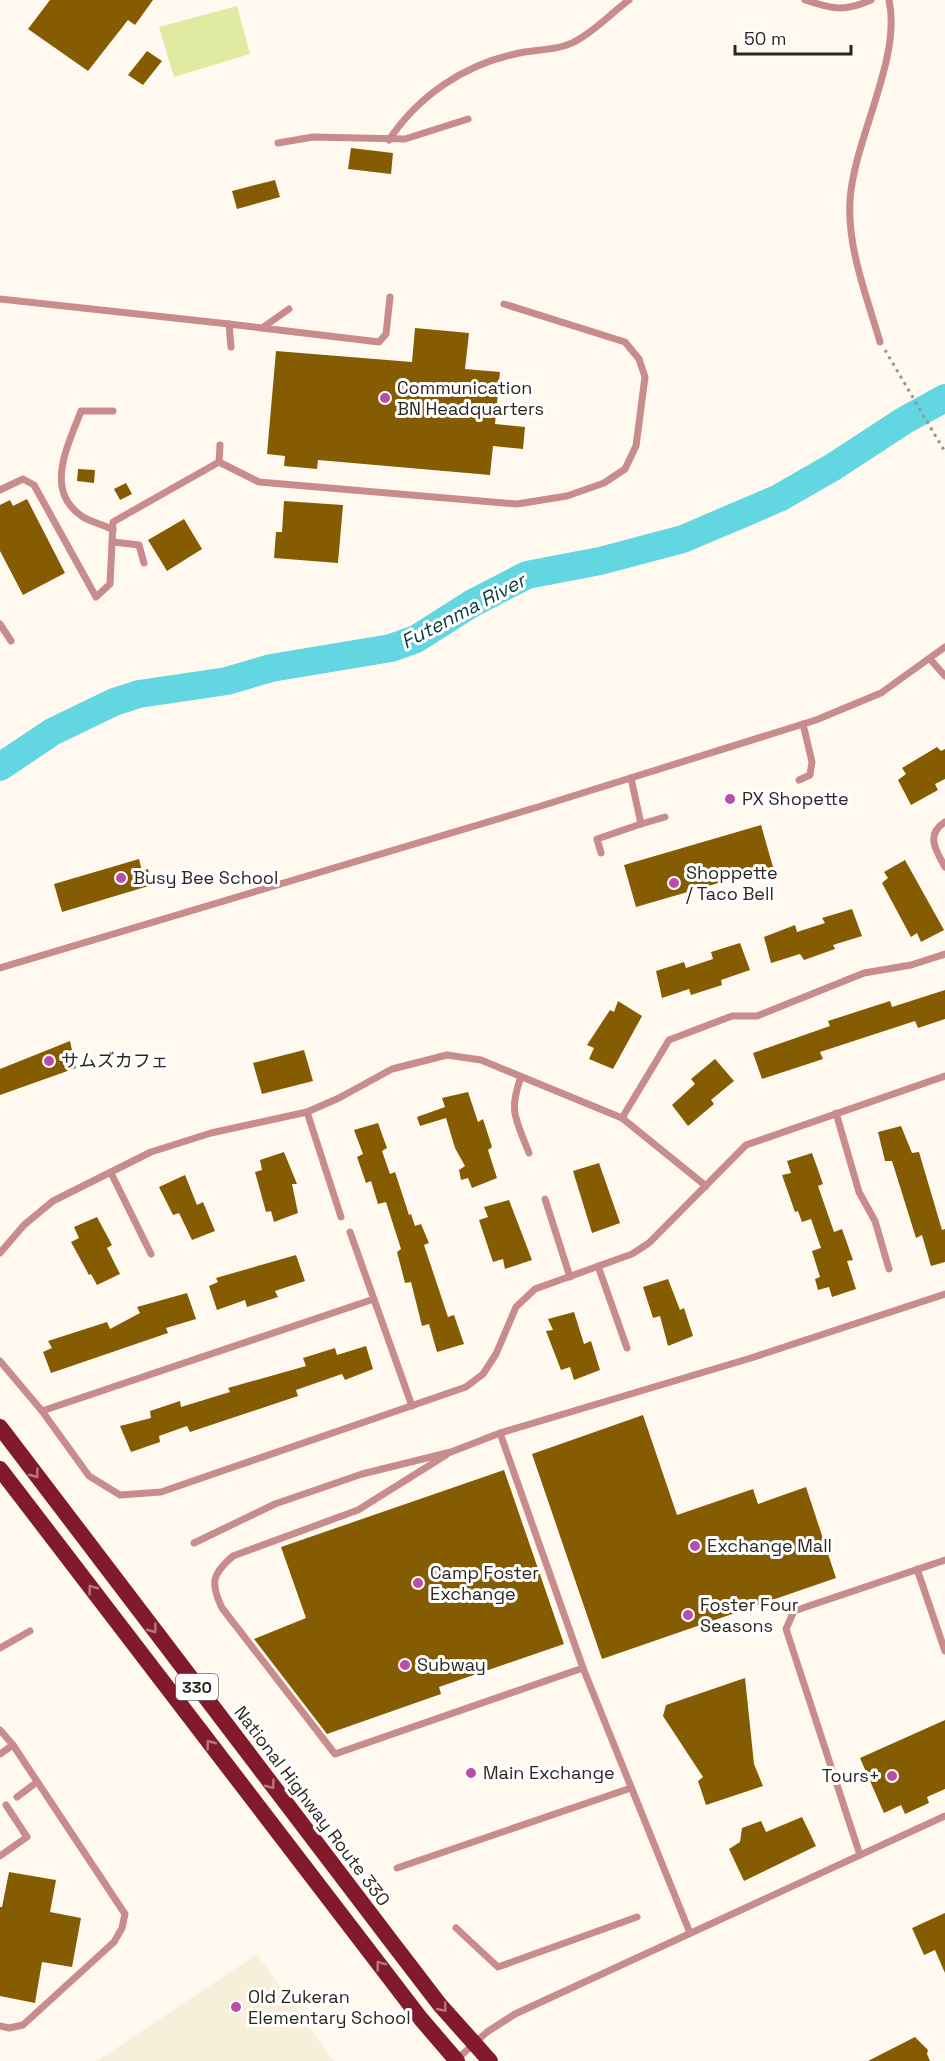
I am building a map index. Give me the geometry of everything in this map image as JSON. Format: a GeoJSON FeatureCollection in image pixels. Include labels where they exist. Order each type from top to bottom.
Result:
{"type":"FeatureCollection","features":[{"type":"Feature","properties":{"kind":"highway","name":"National Highway Route 330"},"geometry":{"type":"LineString","coordinates":[[0,1427],[271,1785],[473,2044],[490,2061]]}},
{"type":"Feature","properties":{"kind":"highway","name":"330"},"geometry":{"type":"LineString","coordinates":[[0,1469],[421,2019],[456,2060]]}},
{"type":"Feature","properties":{"kind":"lane"},"geometry":{"type":"LineString","coordinates":[[389,140],[403,119],[440,87],[462,74],[483,63],[505,56],[573,43],[628,0]]}},
{"type":"Feature","properties":{"kind":"lane"},"geometry":{"type":"LineString","coordinates":[[805,0],[833,9],[852,8],[871,0]]}},
{"type":"Feature","properties":{"kind":"lane"},"geometry":{"type":"LineString","coordinates":[[880,342],[853,243],[850,199],[889,50],[893,20],[889,0]]}},
{"type":"Feature","properties":{"kind":"lane"},"geometry":{"type":"LineString","coordinates":[[278,143],[313,137],[405,139],[468,119]]}},
{"type":"Feature","properties":{"kind":"lane"},"geometry":{"type":"LineString","coordinates":[[0,299],[379,342],[386,334],[390,297]]}},
{"type":"Feature","properties":{"kind":"lane"},"geometry":{"type":"LineString","coordinates":[[219,462],[259,482],[517,504],[567,496],[604,483],[625,469],[636,446],[645,377],[639,359],[625,342],[504,304]]}},
{"type":"Feature","properties":{"kind":"lane"},"geometry":{"type":"LineString","coordinates":[[262,328],[290,309]]}},
{"type":"Feature","properties":{"kind":"lane"},"geometry":{"type":"LineString","coordinates":[[229,324],[231,347]]}},
{"type":"Feature","properties":{"kind":"lane"},"geometry":{"type":"LineString","coordinates":[[113,411],[81,411],[61,465],[60,479],[62,492],[77,512],[113,530]]}},
{"type":"Feature","properties":{"kind":"lane"},"geometry":{"type":"LineString","coordinates":[[219,462],[220,445]]}},
{"type":"Feature","properties":{"kind":"lane"},"geometry":{"type":"LineString","coordinates":[[0,490],[23,480],[34,484],[96,597],[110,584],[113,522],[219,462]]}},
{"type":"Feature","properties":{"kind":"lane"},"geometry":{"type":"LineString","coordinates":[[113,542],[139,545],[144,563]]}},
{"type":"Feature","properties":{"kind":"lane"},"geometry":{"type":"LineString","coordinates":[[0,624],[11,641]]}},
{"type":"Feature","properties":{"kind":"lane"},"geometry":{"type":"LineString","coordinates":[[0,968],[803,724],[881,693],[945,647]]}},
{"type":"Feature","properties":{"kind":"lane"},"geometry":{"type":"LineString","coordinates":[[930,659],[945,676]]}},
{"type":"Feature","properties":{"kind":"lane"},"geometry":{"type":"LineString","coordinates":[[799,780],[810,775],[812,762],[803,724]]}},
{"type":"Feature","properties":{"kind":"lane"},"geometry":{"type":"LineString","coordinates":[[631,778],[641,824]]}},
{"type":"Feature","properties":{"kind":"lane"},"geometry":{"type":"LineString","coordinates":[[601,853],[597,839],[665,817]]}},
{"type":"Feature","properties":{"kind":"lane"},"geometry":{"type":"LineString","coordinates":[[945,822],[934,834],[933,844],[945,867]]}},
{"type":"Feature","properties":{"kind":"lane"},"geometry":{"type":"LineString","coordinates":[[622,1118],[669,1040],[732,1016],[757,1016],[864,973],[911,965],[945,954]]}},
{"type":"Feature","properties":{"kind":"lane"},"geometry":{"type":"LineString","coordinates":[[0,1253],[24,1225],[53,1201],[161,1148],[212,1133],[307,1112],[339,1098],[392,1069],[447,1055],[481,1060],[622,1118],[706,1186]]}},
{"type":"Feature","properties":{"kind":"lane"},"geometry":{"type":"LineString","coordinates":[[0,1361],[42,1411],[89,1476],[120,1495],[162,1492],[466,1387],[483,1374],[496,1354],[516,1307],[535,1289],[632,1254],[649,1243],[746,1145],[945,1076]]}},
{"type":"Feature","properties":{"kind":"lane"},"geometry":{"type":"LineString","coordinates":[[521,1077],[513,1098],[512,1109],[529,1153]]}},
{"type":"Feature","properties":{"kind":"lane"},"geometry":{"type":"LineString","coordinates":[[307,1112],[341,1217]]}},
{"type":"Feature","properties":{"kind":"lane"},"geometry":{"type":"LineString","coordinates":[[836,1113],[859,1192],[875,1221],[889,1269]]}},
{"type":"Feature","properties":{"kind":"lane"},"geometry":{"type":"LineString","coordinates":[[111,1173],[151,1254]]}},
{"type":"Feature","properties":{"kind":"lane"},"geometry":{"type":"LineString","coordinates":[[545,1199],[570,1276]]}},
{"type":"Feature","properties":{"kind":"lane"},"geometry":{"type":"LineString","coordinates":[[350,1232],[412,1406]]}},
{"type":"Feature","properties":{"kind":"lane"},"geometry":{"type":"LineString","coordinates":[[598,1266],[627,1348]]}},
{"type":"Feature","properties":{"kind":"lane"},"geometry":{"type":"LineString","coordinates":[[194,1543],[275,1504],[362,1474],[451,1452],[500,1433],[751,1358],[945,1294]]}},
{"type":"Feature","properties":{"kind":"lane"},"geometry":{"type":"LineString","coordinates":[[42,1411],[374,1299]]}},
{"type":"Feature","properties":{"kind":"lane"},"geometry":{"type":"LineString","coordinates":[[500,1433],[583,1668],[690,1933]]}},
{"type":"Feature","properties":{"kind":"lane"},"geometry":{"type":"LineString","coordinates":[[451,1452],[358,1510],[233,1556],[220,1568],[215,1578],[214,1591],[222,1608],[335,1754],[583,1668]]}},
{"type":"Feature","properties":{"kind":"lane"},"geometry":{"type":"LineString","coordinates":[[861,1855],[786,1629],[794,1611],[945,1560]]}},
{"type":"Feature","properties":{"kind":"lane"},"geometry":{"type":"LineString","coordinates":[[917,1569],[945,1651]]}},
{"type":"Feature","properties":{"kind":"lane"},"geometry":{"type":"LineString","coordinates":[[0,1648],[30,1631]]}},
{"type":"Feature","properties":{"kind":"lane"},"geometry":{"type":"LineString","coordinates":[[0,1731],[13,1745],[125,1914],[122,1928],[114,1942],[23,2025],[9,2028],[0,2026]]}},
{"type":"Feature","properties":{"kind":"lane"},"geometry":{"type":"LineString","coordinates":[[0,1754],[13,1745]]}},
{"type":"Feature","properties":{"kind":"lane"},"geometry":{"type":"LineString","coordinates":[[17,1797],[37,1782]]}},
{"type":"Feature","properties":{"kind":"lane"},"geometry":{"type":"LineString","coordinates":[[397,1868],[632,1788]]}},
{"type":"Feature","properties":{"kind":"lane"},"geometry":{"type":"LineString","coordinates":[[0,1856],[27,1837],[6,1805]]}},
{"type":"Feature","properties":{"kind":"lane"},"geometry":{"type":"LineString","coordinates":[[456,2060],[473,2044],[515,2014],[945,1816]]}},
{"type":"Feature","properties":{"kind":"lane"},"geometry":{"type":"LineString","coordinates":[[456,1928],[498,1967],[637,1917]]}},
{"type":"Feature","properties":{"kind":"path"},"geometry":{"type":"LineString","coordinates":[[880,342],[945,452]]}},
{"type":"Feature","properties":{"kind":"shaded area","name":"Old Zukeran Elementary School"},"geometry":{"type":"Polygon","coordinates":[[[257,1954],[334,2061],[97,2061],[257,1954]]]}},
{"type":"Feature","properties":{"kind":"green space"},"geometry":{"type":"Polygon","coordinates":[[[237,6],[250,54],[174,77],[159,27],[237,6]]]}},
{"type":"Feature","properties":{"kind":"building"},"geometry":{"type":"Polygon","coordinates":[[[50,0],[153,0],[135,25],[128,20],[88,71],[28,29],[50,0]]]}},
{"type":"Feature","properties":{"kind":"building"},"geometry":{"type":"Polygon","coordinates":[[[147,51],[162,61],[143,85],[128,75],[147,51]]]}},
{"type":"Feature","properties":{"kind":"building"},"geometry":{"type":"Polygon","coordinates":[[[351,148],[393,153],[391,174],[348,169],[351,148]]]}},
{"type":"Feature","properties":{"kind":"building"},"geometry":{"type":"Polygon","coordinates":[[[275,180],[280,197],[237,209],[232,191],[275,180]]]}},
{"type":"Feature","properties":{"kind":"building","name":"Communication BN Headquarters"},"geometry":{"type":"Polygon","coordinates":[[[415,328],[469,333],[465,369],[500,372],[495,424],[525,427],[523,449],[493,446],[490,475],[318,460],[317,469],[284,466],[285,456],[267,454],[276,351],[412,362],[415,328]]]}},
{"type":"Feature","properties":{"kind":"building"},"geometry":{"type":"Polygon","coordinates":[[[78,469],[95,470],[94,483],[77,481],[78,469]]]}},
{"type":"Feature","properties":{"kind":"building"},"geometry":{"type":"Polygon","coordinates":[[[126,483],[132,494],[120,500],[114,489],[126,483]]]}},
{"type":"Feature","properties":{"kind":"building"},"geometry":{"type":"Polygon","coordinates":[[[27,499],[65,573],[23,595],[0,551],[0,505],[10,500],[13,506],[27,499]]]}},
{"type":"Feature","properties":{"kind":"building"},"geometry":{"type":"Polygon","coordinates":[[[284,501],[343,505],[338,563],[274,558],[276,532],[282,532],[284,501]]]}},
{"type":"Feature","properties":{"kind":"building"},"geometry":{"type":"Polygon","coordinates":[[[184,519],[202,549],[167,571],[148,540],[184,519]]]}},
{"type":"Feature","properties":{"kind":"building"},"geometry":{"type":"Polygon","coordinates":[[[937,747],[941,751],[945,749],[945,779],[935,784],[938,790],[911,805],[898,780],[906,774],[902,768],[937,747]]]}},
{"type":"Feature","properties":{"kind":"building","name":"Shoppette / Taco Bell"},"geometry":{"type":"Polygon","coordinates":[[[761,825],[773,867],[636,907],[624,865],[761,825]]]}},
{"type":"Feature","properties":{"kind":"building"},"geometry":{"type":"Polygon","coordinates":[[[139,859],[142,871],[148,869],[152,885],[62,912],[54,884],[139,859]]]}},
{"type":"Feature","properties":{"kind":"building"},"geometry":{"type":"Polygon","coordinates":[[[905,860],[944,930],[921,942],[917,933],[911,937],[882,883],[888,878],[884,872],[905,860]]]}},
{"type":"Feature","properties":{"kind":"building"},"geometry":{"type":"Polygon","coordinates":[[[852,909],[862,936],[833,945],[835,949],[804,960],[800,954],[771,963],[764,937],[795,925],[797,932],[825,923],[822,918],[852,909]]]}},
{"type":"Feature","properties":{"kind":"building"},"geometry":{"type":"Polygon","coordinates":[[[740,943],[750,970],[721,980],[722,985],[691,995],[689,989],[662,998],[656,971],[684,962],[686,968],[713,959],[711,952],[740,943]]]}},
{"type":"Feature","properties":{"kind":"building"},"geometry":{"type":"Polygon","coordinates":[[[945,990],[945,1019],[918,1028],[915,1021],[820,1052],[823,1059],[762,1079],[753,1053],[830,1026],[828,1021],[890,1001],[892,1007],[945,990]]]}},
{"type":"Feature","properties":{"kind":"building"},"geometry":{"type":"Polygon","coordinates":[[[618,1001],[642,1016],[613,1069],[589,1059],[594,1048],[587,1045],[610,1010],[614,1012],[618,1001]]]}},
{"type":"Feature","properties":{"kind":"building"},"geometry":{"type":"Polygon","coordinates":[[[70,1041],[76,1068],[0,1095],[0,1069],[70,1041]]]}},
{"type":"Feature","properties":{"kind":"building"},"geometry":{"type":"Polygon","coordinates":[[[304,1050],[313,1081],[262,1094],[253,1063],[304,1050]]]}},
{"type":"Feature","properties":{"kind":"building"},"geometry":{"type":"Polygon","coordinates":[[[715,1059],[734,1081],[711,1100],[714,1104],[688,1126],[672,1105],[695,1084],[691,1079],[715,1059]]]}},
{"type":"Feature","properties":{"kind":"building"},"geometry":{"type":"Polygon","coordinates":[[[468,1092],[478,1122],[483,1119],[492,1147],[488,1150],[497,1178],[472,1188],[468,1178],[461,1180],[459,1170],[465,1166],[455,1148],[446,1118],[420,1126],[417,1117],[445,1107],[442,1098],[468,1092]]]}},
{"type":"Feature","properties":{"kind":"building"},"geometry":{"type":"Polygon","coordinates":[[[378,1123],[387,1148],[382,1151],[390,1174],[395,1172],[409,1215],[411,1214],[415,1226],[421,1224],[429,1243],[424,1245],[448,1317],[454,1315],[464,1344],[437,1352],[429,1324],[422,1326],[411,1282],[405,1283],[397,1252],[401,1249],[386,1202],[378,1204],[371,1181],[366,1183],[357,1157],[363,1154],[354,1130],[378,1123]]]}},
{"type":"Feature","properties":{"kind":"building"},"geometry":{"type":"Polygon","coordinates":[[[901,1126],[912,1153],[919,1152],[942,1230],[945,1229],[945,1262],[931,1266],[922,1235],[916,1238],[892,1161],[885,1161],[878,1132],[901,1126]]]}},
{"type":"Feature","properties":{"kind":"building"},"geometry":{"type":"Polygon","coordinates":[[[284,1152],[297,1184],[292,1184],[298,1213],[274,1222],[271,1211],[266,1212],[255,1172],[262,1170],[260,1160],[284,1152]]]}},
{"type":"Feature","properties":{"kind":"building"},"geometry":{"type":"Polygon","coordinates":[[[812,1153],[823,1184],[818,1186],[834,1232],[842,1229],[853,1260],[847,1261],[856,1289],[832,1297],[829,1287],[818,1290],[815,1279],[820,1277],[812,1251],[821,1248],[811,1219],[802,1222],[798,1211],[795,1212],[782,1175],[791,1173],[787,1161],[812,1153]]]}},
{"type":"Feature","properties":{"kind":"building"},"geometry":{"type":"Polygon","coordinates":[[[599,1163],[620,1223],[592,1233],[573,1171],[599,1163]]]}},
{"type":"Feature","properties":{"kind":"building"},"geometry":{"type":"Polygon","coordinates":[[[185,1175],[197,1205],[203,1202],[215,1231],[192,1240],[179,1213],[173,1215],[159,1187],[185,1175]]]}},
{"type":"Feature","properties":{"kind":"building"},"geometry":{"type":"Polygon","coordinates":[[[509,1200],[532,1260],[505,1269],[503,1259],[493,1262],[479,1220],[488,1217],[484,1207],[509,1200]]]}},
{"type":"Feature","properties":{"kind":"building"},"geometry":{"type":"Polygon","coordinates":[[[97,1217],[112,1245],[107,1248],[120,1274],[97,1285],[71,1242],[79,1238],[74,1227],[97,1217]]]}},
{"type":"Feature","properties":{"kind":"building"},"geometry":{"type":"Polygon","coordinates":[[[296,1255],[305,1281],[275,1291],[278,1297],[247,1307],[245,1300],[217,1310],[209,1286],[218,1282],[216,1278],[296,1255]]]}},
{"type":"Feature","properties":{"kind":"building"},"geometry":{"type":"Polygon","coordinates":[[[668,1279],[680,1310],[684,1308],[693,1336],[668,1346],[660,1316],[653,1318],[643,1287],[668,1279]]]}},
{"type":"Feature","properties":{"kind":"building"},"geometry":{"type":"Polygon","coordinates":[[[187,1293],[196,1319],[166,1328],[168,1333],[51,1373],[43,1352],[52,1348],[48,1341],[107,1322],[110,1329],[140,1313],[137,1307],[187,1293]]]}},
{"type":"Feature","properties":{"kind":"building"},"geometry":{"type":"Polygon","coordinates":[[[574,1312],[584,1344],[591,1341],[600,1370],[574,1380],[570,1367],[561,1370],[546,1331],[553,1330],[548,1319],[574,1312]]]}},
{"type":"Feature","properties":{"kind":"building"},"geometry":{"type":"Polygon","coordinates":[[[366,1346],[373,1369],[345,1380],[342,1374],[296,1390],[298,1396],[190,1432],[187,1426],[159,1436],[160,1442],[131,1452],[120,1426],[151,1418],[150,1411],[180,1401],[181,1407],[230,1392],[228,1388],[306,1366],[303,1358],[335,1348],[337,1355],[366,1346]]]}},
{"type":"Feature","properties":{"kind":"building","name":"Exchange Mall"},"geometry":{"type":"Polygon","coordinates":[[[643,1415],[677,1515],[753,1489],[758,1504],[806,1487],[836,1578],[602,1659],[532,1454],[643,1415]]]}},
{"type":"Feature","properties":{"kind":"building","name":"Camp Foster Exchange"},"geometry":{"type":"Polygon","coordinates":[[[504,1470],[564,1644],[439,1687],[441,1694],[327,1734],[254,1639],[306,1618],[281,1547],[504,1470]]]}},
{"type":"Feature","properties":{"kind":"building"},"geometry":{"type":"Polygon","coordinates":[[[745,1678],[754,1764],[763,1786],[706,1805],[698,1781],[703,1777],[663,1716],[666,1705],[745,1678]]]}},
{"type":"Feature","properties":{"kind":"building"},"geometry":{"type":"Polygon","coordinates":[[[945,1720],[945,1789],[927,1797],[929,1803],[905,1814],[901,1805],[884,1813],[860,1758],[945,1720]]]}},
{"type":"Feature","properties":{"kind":"building"},"geometry":{"type":"Polygon","coordinates":[[[802,1817],[816,1846],[744,1881],[729,1849],[740,1842],[742,1828],[761,1821],[766,1832],[802,1817]]]}},
{"type":"Feature","properties":{"kind":"building"},"geometry":{"type":"Polygon","coordinates":[[[9,1872],[56,1880],[50,1912],[81,1918],[72,1967],[42,1962],[35,2003],[0,1996],[0,1907],[2,1907],[9,1872]]]}},
{"type":"Feature","properties":{"kind":"building"},"geometry":{"type":"Polygon","coordinates":[[[945,1913],[945,1973],[935,1950],[924,1955],[912,1928],[945,1913]]]}},
{"type":"Feature","properties":{"kind":"building"},"geometry":{"type":"Polygon","coordinates":[[[915,2037],[928,2050],[930,2061],[868,2061],[915,2037]]]}},
{"type":"Feature","properties":{"kind":"waterway","name":"Futenma River"},"geometry":{"type":"LineString","coordinates":[[0,767],[52,732],[114,702],[139,694],[227,681],[271,668],[391,648],[416,639],[471,604],[527,575],[600,561],[683,539],[779,498],[945,398]]}},
{"type":"Feature","properties":{"kind":"place","name":"Communication BN Headquarters"},"geometry":{"type":"Point","coordinates":[385,398]}},
{"type":"Feature","properties":{"kind":"place","name":"PX Shopette"},"geometry":{"type":"Point","coordinates":[730,799]}},
{"type":"Feature","properties":{"kind":"place","name":"Busy Bee School"},"geometry":{"type":"Point","coordinates":[121,878]}},
{"type":"Feature","properties":{"kind":"place","name":"Shoppette / Taco Bell"},"geometry":{"type":"Point","coordinates":[674,883]}},
{"type":"Feature","properties":{"kind":"place","name":"サムズカフェ"},"geometry":{"type":"Point","coordinates":[49,1061]}},
{"type":"Feature","properties":{"kind":"place","name":"Exchange Mall"},"geometry":{"type":"Point","coordinates":[695,1546]}},
{"type":"Feature","properties":{"kind":"place","name":"Camp Foster Exchange"},"geometry":{"type":"Point","coordinates":[418,1583]}},
{"type":"Feature","properties":{"kind":"place","name":"Foster Four Seasons"},"geometry":{"type":"Point","coordinates":[688,1615]}},
{"type":"Feature","properties":{"kind":"place","name":"Subway"},"geometry":{"type":"Point","coordinates":[405,1665]}},
{"type":"Feature","properties":{"kind":"place","name":"Main Exchange"},"geometry":{"type":"Point","coordinates":[471,1773]}},
{"type":"Feature","properties":{"kind":"place","name":"Tours+"},"geometry":{"type":"Point","coordinates":[892,1776]}},
{"type":"Feature","properties":{"kind":"place","name":"Old Zukeran Elementary School"},"geometry":{"type":"Point","coordinates":[236,2007]}}]}
